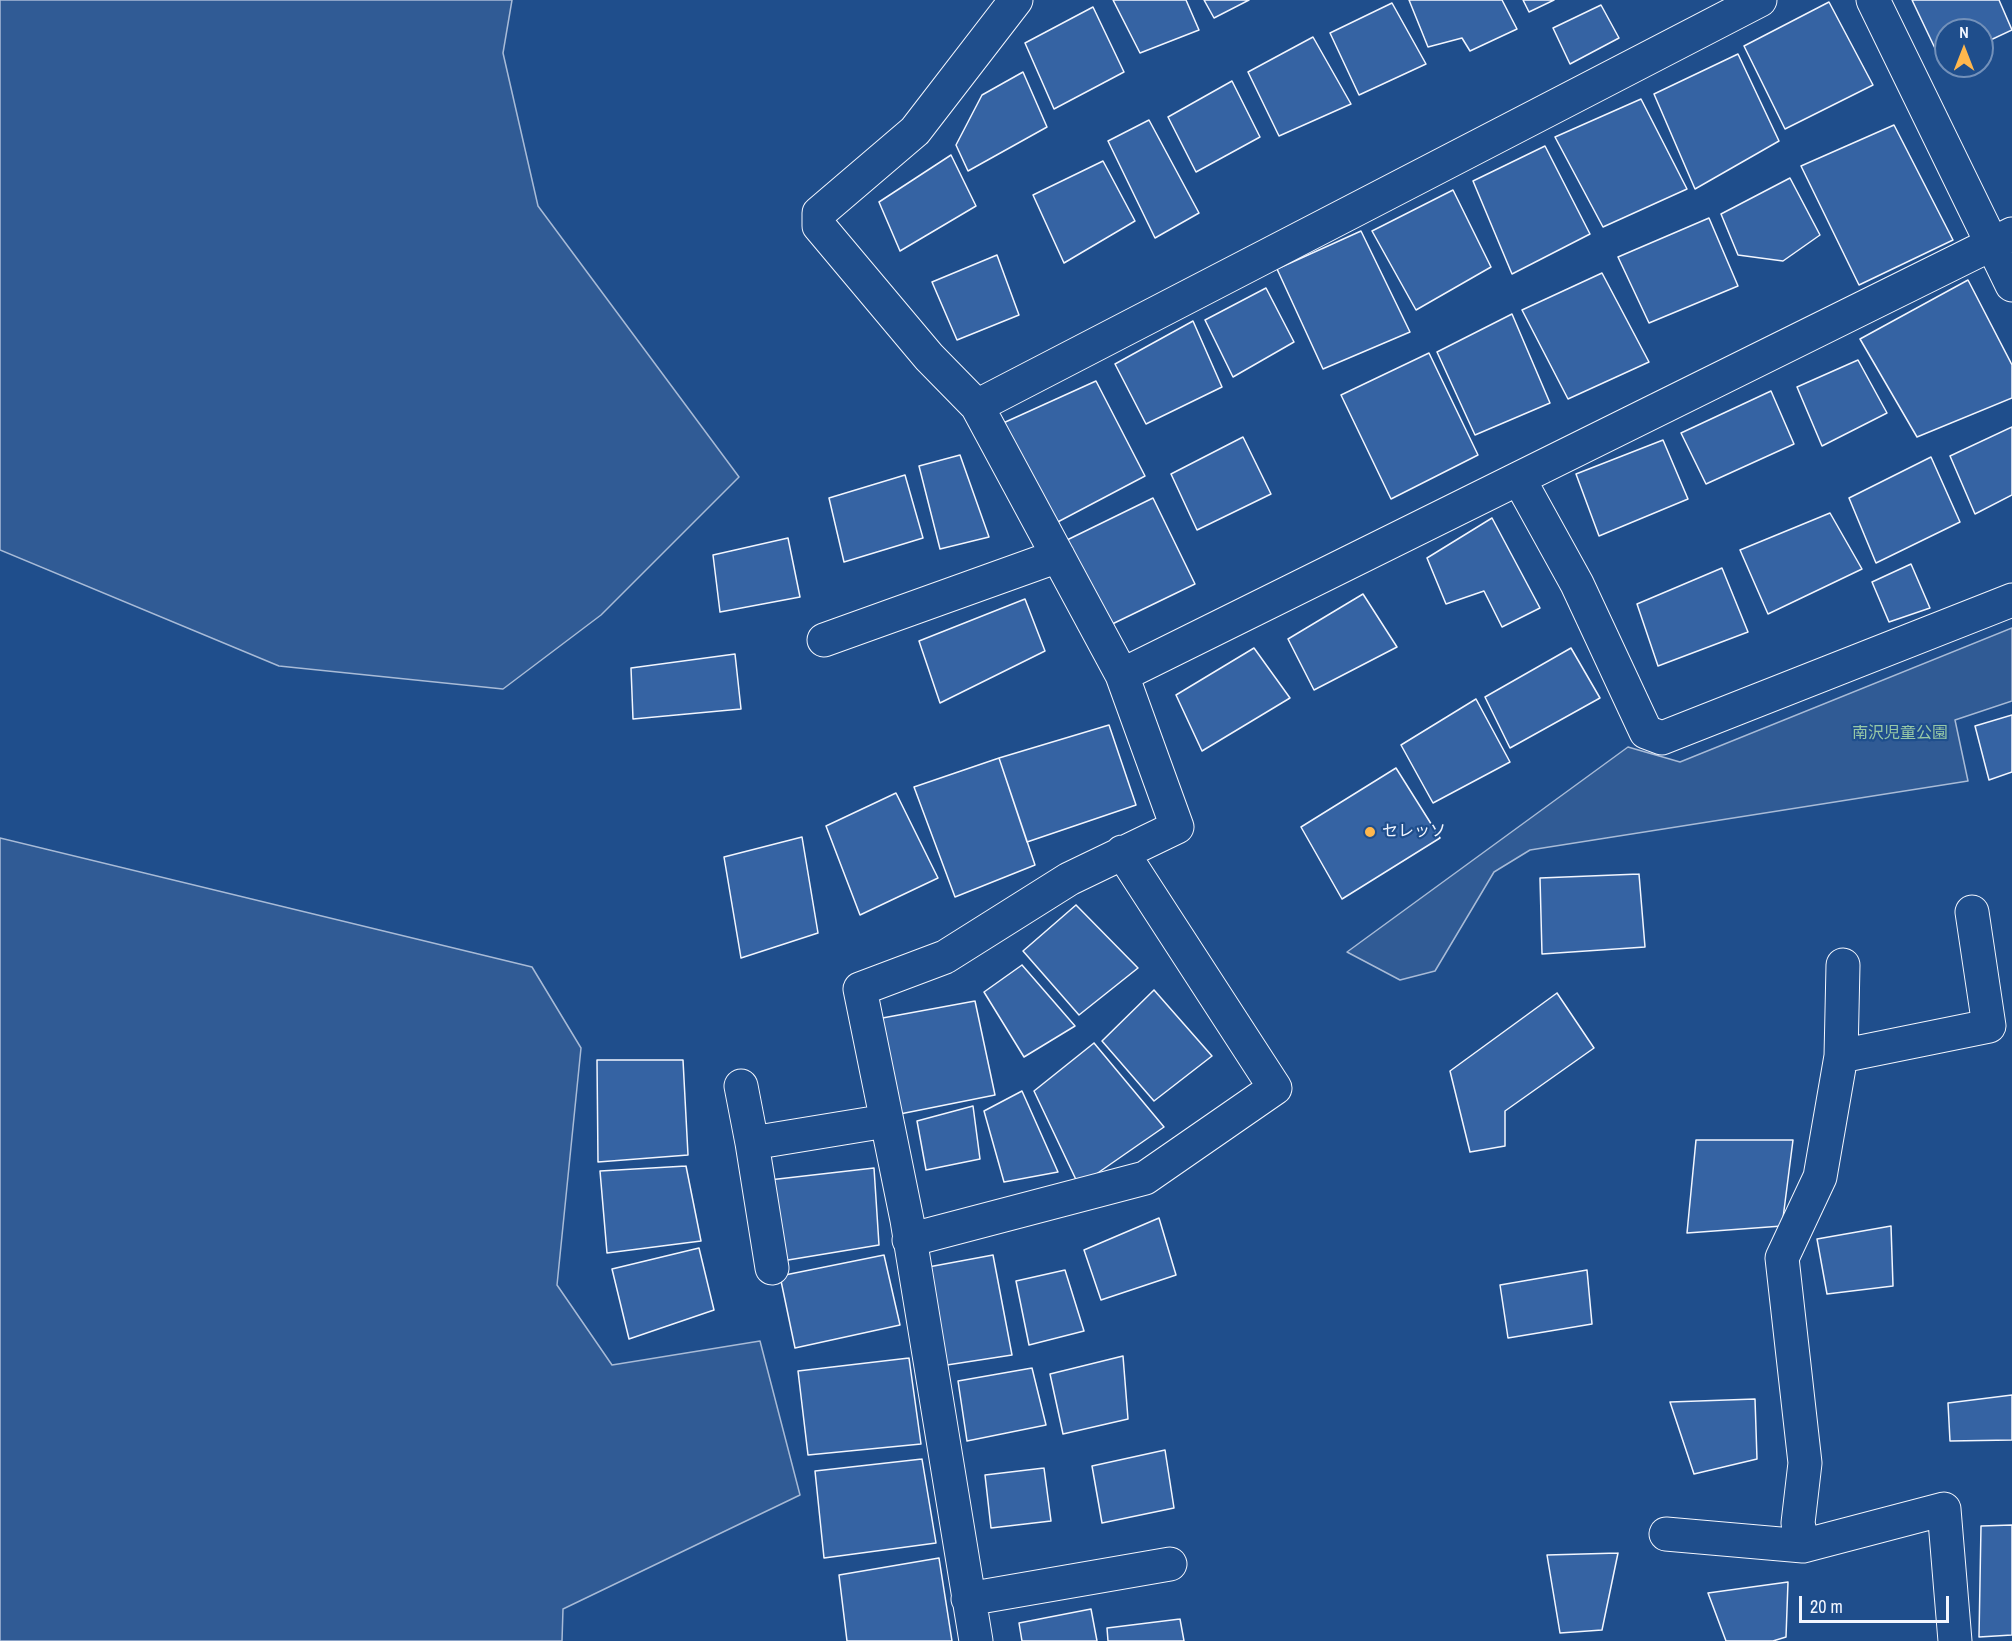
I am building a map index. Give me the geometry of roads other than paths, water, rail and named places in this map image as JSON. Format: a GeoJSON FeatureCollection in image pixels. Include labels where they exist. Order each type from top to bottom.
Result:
{"type":"FeatureCollection","features":[{"type":"Feature","properties":{"kind":"street"},"geometry":{"type":"LineString","coordinates":[[975,1641],[909,1240],[860,989],[945,957],[1069,879],[1177,827],[1122,675],[977,406],[929,357],[819,226],[819,213],[915,132],[1016,0]]}},
{"type":"Feature","properties":{"kind":"street"},"geometry":{"type":"LineString","coordinates":[[977,406],[1760,0]]}},
{"type":"Feature","properties":{"kind":"street"},"geometry":{"type":"LineString","coordinates":[[1873,0],[2002,239],[2012,285]]}},
{"type":"Feature","properties":{"kind":"street"},"geometry":{"type":"LineString","coordinates":[[1122,675],[2002,239]]}},
{"type":"Feature","properties":{"kind":"street"},"geometry":{"type":"LineString","coordinates":[[1519,480],[1577,584],[1646,732],[1662,738],[2012,600]]}},
{"type":"Feature","properties":{"kind":"street"},"geometry":{"type":"LineString","coordinates":[[824,640],[1058,556]]}},
{"type":"Feature","properties":{"kind":"street"},"geometry":{"type":"LineString","coordinates":[[909,1240],[1146,1178],[1275,1088],[1122,852]]}},
{"type":"Feature","properties":{"kind":"street"},"geometry":{"type":"LineString","coordinates":[[1841,1056],[1989,1026],[1972,912]]}},
{"type":"Feature","properties":{"kind":"street"},"geometry":{"type":"LineString","coordinates":[[1803,1546],[1798,1523],[1805,1463],[1782,1258],[1820,1177],[1841,1056],[1843,965]]}},
{"type":"Feature","properties":{"kind":"street"},"geometry":{"type":"LineString","coordinates":[[741,1086],[772,1268]]}},
{"type":"Feature","properties":{"kind":"street"},"geometry":{"type":"LineString","coordinates":[[752,1143],[886,1121]]}},
{"type":"Feature","properties":{"kind":"street"},"geometry":{"type":"LineString","coordinates":[[1666,1534],[1803,1546],[1944,1509],[1956,1641]]}},
{"type":"Feature","properties":{"kind":"street"},"geometry":{"type":"LineString","coordinates":[[968,1599],[1170,1564]]}},
{"type":"Feature","properties":{"kind":"place","name":"セレッソ"},"geometry":{"type":"Point","coordinates":[1370,832]}},
{"type":"Feature","properties":{"kind":"park label","name":"南沢児童公園"},"geometry":{"type":"Point","coordinates":[1900,734]}}]}
